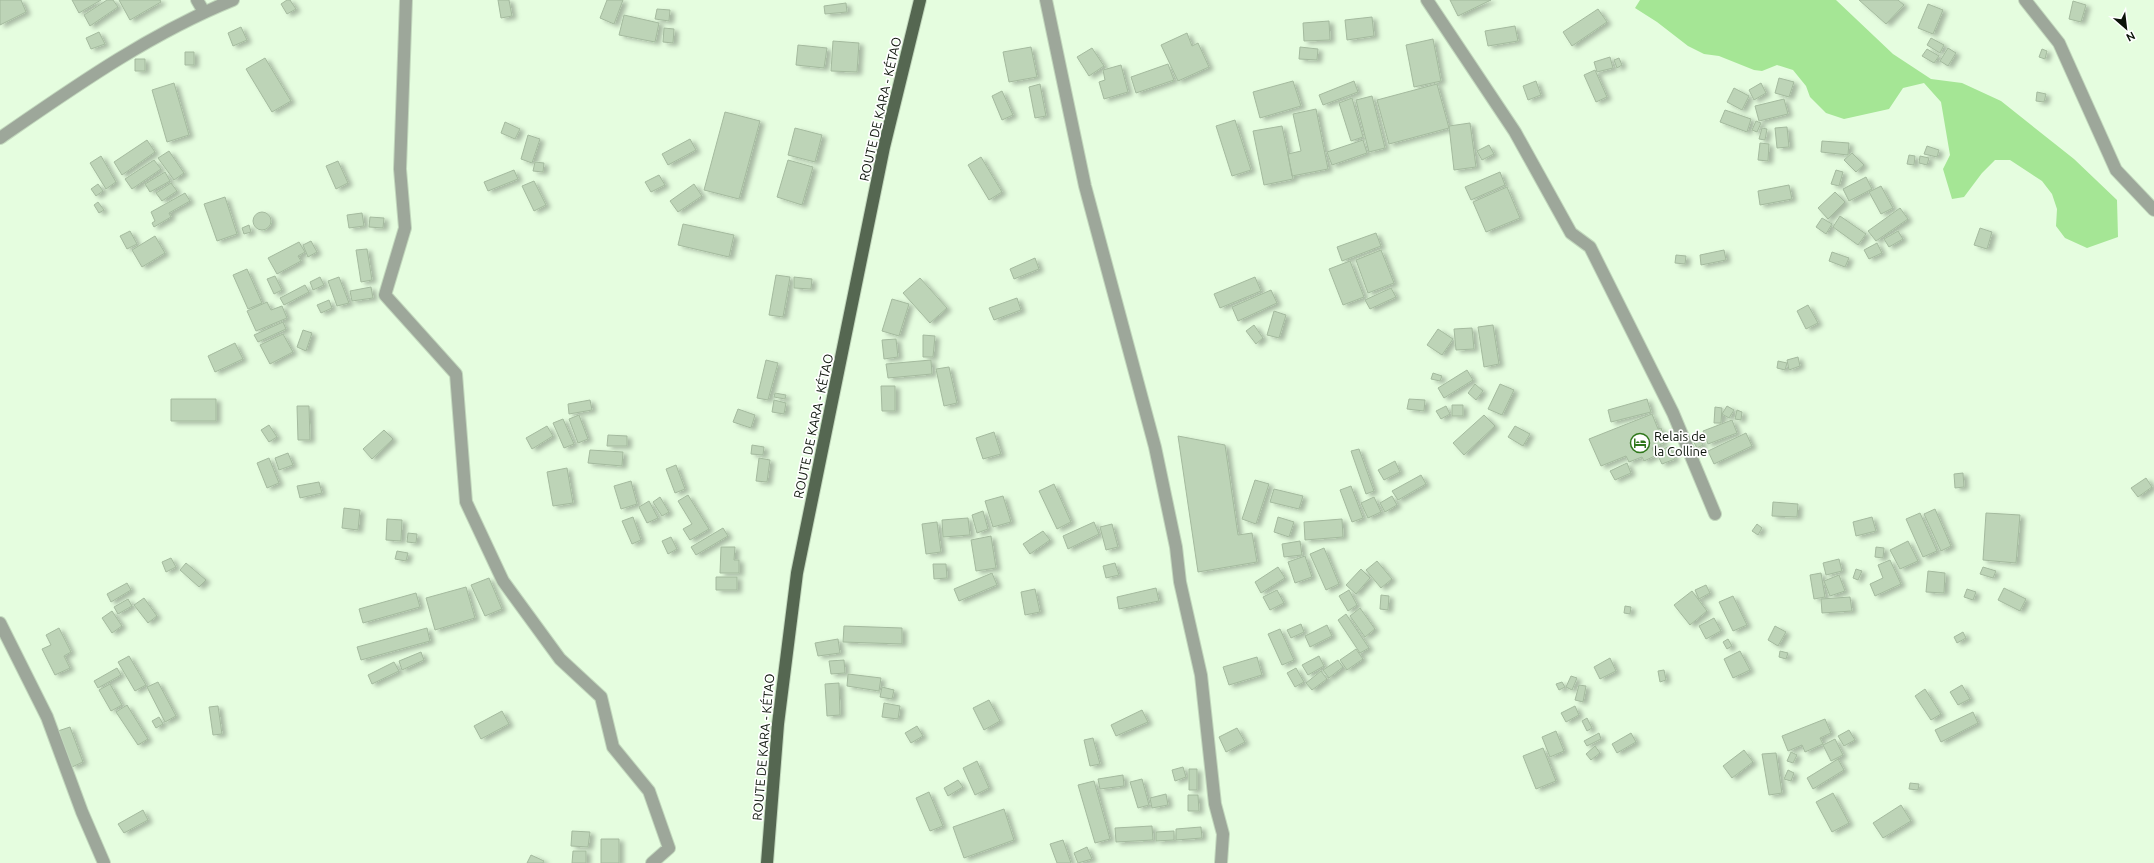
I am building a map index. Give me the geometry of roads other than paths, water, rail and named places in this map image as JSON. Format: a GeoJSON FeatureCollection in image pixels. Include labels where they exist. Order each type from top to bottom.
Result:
{"type":"FeatureCollection","features":[{"type":"Feature","properties":{"kind":"main road","name":"ROUTE DE KARA - KÉTAO"},"geometry":{"type":"LineString","coordinates":[[768,863],[778,724],[797,573],[884,147],[920,0]]}},
{"type":"Feature","properties":{"kind":"street"},"geometry":{"type":"LineString","coordinates":[[197,0],[204,12]]}},
{"type":"Feature","properties":{"kind":"street"},"geometry":{"type":"LineString","coordinates":[[0,138],[96,72],[204,12],[233,0]]}},
{"type":"Feature","properties":{"kind":"street"},"geometry":{"type":"LineString","coordinates":[[406,0],[400,169],[405,228],[385,295],[456,374],[466,502],[503,581],[560,659],[601,697],[613,747],[649,791],[669,848],[652,863]]}},
{"type":"Feature","properties":{"kind":"street"},"geometry":{"type":"LineString","coordinates":[[1046,0],[1085,186],[1155,447],[1176,547],[1180,582],[1201,675],[1215,804],[1223,834],[1221,863]]}},
{"type":"Feature","properties":{"kind":"street"},"geometry":{"type":"LineString","coordinates":[[1427,0],[1515,132],[1571,233],[1590,247],[1673,413],[1715,514]]}},
{"type":"Feature","properties":{"kind":"street"},"geometry":{"type":"LineString","coordinates":[[2025,0],[2059,43],[2116,170],[2154,210]]}},
{"type":"Feature","properties":{"kind":"street"},"geometry":{"type":"LineString","coordinates":[[0,623],[47,717],[82,812],[104,863]]}},
{"type":"Feature","properties":{"kind":"place","name":"Relais de la Colline"},"geometry":{"type":"Point","coordinates":[1640,443]}}]}
